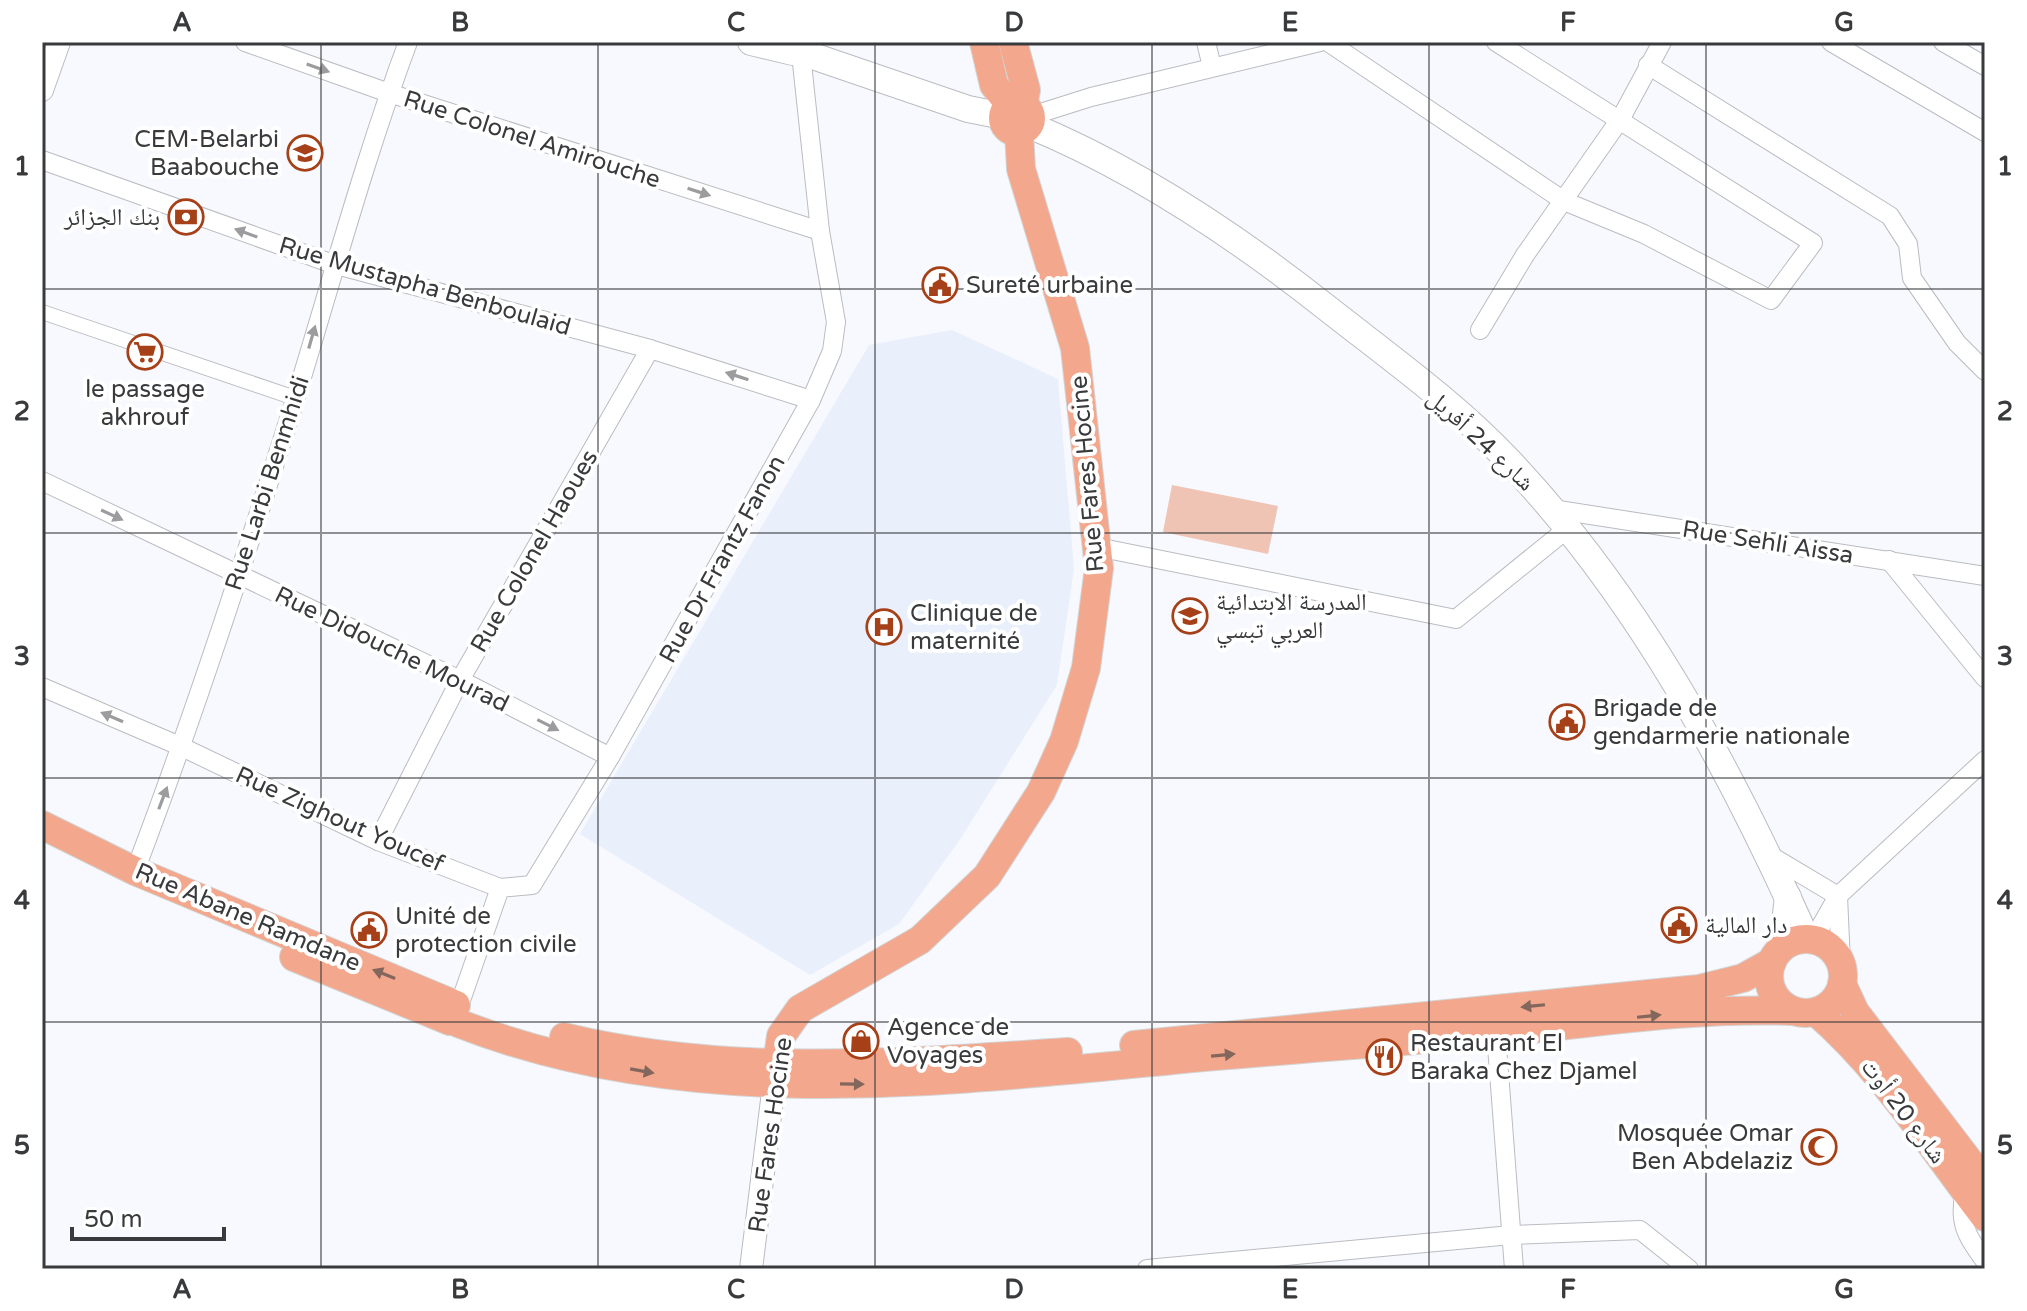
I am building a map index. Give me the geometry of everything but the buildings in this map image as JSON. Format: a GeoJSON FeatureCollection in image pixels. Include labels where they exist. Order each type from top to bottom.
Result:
{"type":"FeatureCollection","features":[{"type":"Feature","properties":{"kind":"main road","name":"شارع 24 أفريل"},"geometry":{"type":"LineString","coordinates":[[751,42],[802,48],[964,89],[1080,146],[1255,254],[1506,457],[1560,519],[1654,649],[1700,723],[1771,856],[1788,897],[1794,947]]}},
{"type":"Feature","properties":{"kind":"main road"},"geometry":{"type":"LineString","coordinates":[[984,42],[994,85],[1017,116]]}},
{"type":"Feature","properties":{"kind":"main road","name":"Rue Fares Hocine"},"geometry":{"type":"LineString","coordinates":[[776,1074],[781,1036],[800,1009],[920,940],[987,876],[1014,839],[1052,768],[1077,703],[1093,633],[1099,568],[1097,547],[1075,348],[1021,169],[1017,116],[1026,90],[1013,42]]}},
{"type":"Feature","properties":{"kind":"main road","name":"Rue Abane Ramdane"},"geometry":{"type":"LineString","coordinates":[[42,825],[135,871],[458,1013]]}},
{"type":"Feature","properties":{"kind":"main road","name":"Rue Abane Ramdane"},"geometry":{"type":"LineString","coordinates":[[42,844],[389,999],[575,1039],[776,1074]]}},
{"type":"Feature","properties":{"kind":"main road"},"geometry":{"type":"LineString","coordinates":[[1794,947],[1769,973],[1778,1001],[1804,1011]]}},
{"type":"Feature","properties":{"kind":"main road"},"geometry":{"type":"LineString","coordinates":[[1794,947],[1830,948],[1841,974],[1833,1002],[1804,1011],[1706,1011],[1496,1033],[879,1085],[776,1074],[1072,1052],[1699,989],[1743,978],[1794,947]]}},
{"type":"Feature","properties":{"kind":"main road","name":"شارع 20 أوت"},"geometry":{"type":"LineString","coordinates":[[1841,974],[1855,1012],[1975,1186],[1985,1217]]}},
{"type":"Feature","properties":{"kind":"main road","name":"شارع 20 أوت"},"geometry":{"type":"LineString","coordinates":[[1804,1011],[1848,1040],[1975,1186]]}},
{"type":"Feature","properties":{"kind":"street"},"geometry":{"type":"LineString","coordinates":[[42,90],[59,42]]}},
{"type":"Feature","properties":{"kind":"street","name":"Rue Colonel Amirouche"},"geometry":{"type":"LineString","coordinates":[[245,42],[389,93],[820,231]]}},
{"type":"Feature","properties":{"kind":"street","name":"Rue Larbi Benmhidi"},"geometry":{"type":"LineString","coordinates":[[135,871],[182,747],[295,398],[333,264],[408,42]]}},
{"type":"Feature","properties":{"kind":"street"},"geometry":{"type":"LineString","coordinates":[[1206,42],[1212,67]]}},
{"type":"Feature","properties":{"kind":"street"},"geometry":{"type":"LineString","coordinates":[[1017,116],[1320,42]]}},
{"type":"Feature","properties":{"kind":"street"},"geometry":{"type":"LineString","coordinates":[[1328,42],[1564,201],[1644,234],[1771,300],[1813,243],[1621,118],[1496,42]]}},
{"type":"Feature","properties":{"kind":"street"},"geometry":{"type":"LineString","coordinates":[[1480,330],[1525,255],[1621,118],[1662,42]]}},
{"type":"Feature","properties":{"kind":"street"},"geometry":{"type":"LineString","coordinates":[[1831,42],[1985,132]]}},
{"type":"Feature","properties":{"kind":"street"},"geometry":{"type":"LineString","coordinates":[[1943,42],[1985,66]]}},
{"type":"Feature","properties":{"kind":"street","name":"Rue Dr Frantz Fanon"},"geometry":{"type":"LineString","coordinates":[[500,888],[532,885],[610,757],[811,400],[832,351],[836,322],[820,231],[802,48]]}},
{"type":"Feature","properties":{"kind":"street"},"geometry":{"type":"LineString","coordinates":[[1648,65],[1890,216],[1908,244],[1912,278],[1957,343],[1985,371]]}},
{"type":"Feature","properties":{"kind":"street","name":"Rue Mustapha Benboulaid"},"geometry":{"type":"LineString","coordinates":[[42,160],[333,264],[650,349],[811,400]]}},
{"type":"Feature","properties":{"kind":"street"},"geometry":{"type":"LineString","coordinates":[[42,312],[295,398]]}},
{"type":"Feature","properties":{"kind":"street","name":"Rue Colonel Haoues"},"geometry":{"type":"LineString","coordinates":[[378,841],[460,680],[650,349]]}},
{"type":"Feature","properties":{"kind":"street","name":"Rue Didouche Mourad"},"geometry":{"type":"LineString","coordinates":[[42,481],[460,680],[610,757]]}},
{"type":"Feature","properties":{"kind":"street"},"geometry":{"type":"LineString","coordinates":[[1097,547],[1456,619],[1560,519]]}},
{"type":"Feature","properties":{"kind":"street","name":"Rue Sehli Aissa"},"geometry":{"type":"LineString","coordinates":[[1560,519],[1889,560],[1985,576]]}},
{"type":"Feature","properties":{"kind":"street"},"geometry":{"type":"LineString","coordinates":[[1889,560],[1985,678]]}},
{"type":"Feature","properties":{"kind":"street","name":"Rue Zighout Youcef"},"geometry":{"type":"LineString","coordinates":[[42,687],[182,747],[378,841],[500,888]]}},
{"type":"Feature","properties":{"kind":"street"},"geometry":{"type":"LineString","coordinates":[[1794,947],[1838,896],[1985,760]]}},
{"type":"Feature","properties":{"kind":"street"},"geometry":{"type":"LineString","coordinates":[[1771,856],[1838,896]]}},
{"type":"Feature","properties":{"kind":"street"},"geometry":{"type":"LineString","coordinates":[[458,1013],[500,888]]}},
{"type":"Feature","properties":{"kind":"street"},"geometry":{"type":"LineString","coordinates":[[1838,896],[1841,974]]}},
{"type":"Feature","properties":{"kind":"street"},"geometry":{"type":"LineString","coordinates":[[1496,1033],[1514,1269]]}},
{"type":"Feature","properties":{"kind":"street","name":"Rue Fares Hocine"},"geometry":{"type":"LineString","coordinates":[[751,1269],[776,1074]]}},
{"type":"Feature","properties":{"kind":"street"},"geometry":{"type":"LineString","coordinates":[[1975,1186],[1960,1218],[1963,1229],[1985,1261]]}},
{"type":"Feature","properties":{"kind":"street"},"geometry":{"type":"LineString","coordinates":[[1147,1269],[1511,1235],[1640,1230],[1689,1269]]}},
{"type":"Feature","properties":{"kind":"shaded area","name":"Clinique de maternité"},"geometry":{"type":"Polygon","coordinates":[[[952,330],[1058,379],[1074,569],[1057,685],[959,841],[899,924],[810,975],[580,834],[869,345],[952,330]]]}},
{"type":"Feature","properties":{"kind":"shaded area"},"geometry":{"type":"Polygon","coordinates":[[[1172,485],[1278,506],[1268,554],[1163,532],[1172,485]]]}},
{"type":"Feature","properties":{"kind":"place","name":"CEM-Belarbi Baabouche"},"geometry":{"type":"Point","coordinates":[305,153]}},
{"type":"Feature","properties":{"kind":"place","name":"بنك الجزائر"},"geometry":{"type":"Point","coordinates":[186,217]}},
{"type":"Feature","properties":{"kind":"place","name":"Sureté urbaine"},"geometry":{"type":"Point","coordinates":[940,285]}},
{"type":"Feature","properties":{"kind":"place","name":"le passage akhrouf"},"geometry":{"type":"Point","coordinates":[145,352]}},
{"type":"Feature","properties":{"kind":"place","name":"المدرسة الابتدائية العربي تبسي"},"geometry":{"type":"Point","coordinates":[1190,616]}},
{"type":"Feature","properties":{"kind":"place","name":"Clinique de maternité"},"geometry":{"type":"Point","coordinates":[884,627]}},
{"type":"Feature","properties":{"kind":"place","name":"Brigade de gendarmerie nationale"},"geometry":{"type":"Point","coordinates":[1567,722]}},
{"type":"Feature","properties":{"kind":"place","name":"دار المالية"},"geometry":{"type":"Point","coordinates":[1679,925]}},
{"type":"Feature","properties":{"kind":"place","name":"Unité de protection civile"},"geometry":{"type":"Point","coordinates":[369,930]}},
{"type":"Feature","properties":{"kind":"place","name":"Agence de Voyages"},"geometry":{"type":"Point","coordinates":[861,1041]}},
{"type":"Feature","properties":{"kind":"place","name":"Restaurant El Baraka Chez Djamel"},"geometry":{"type":"Point","coordinates":[1384,1057]}},
{"type":"Feature","properties":{"kind":"place","name":"Mosquée Omar Ben Abdelaziz"},"geometry":{"type":"Point","coordinates":[1819,1147]}}]}
